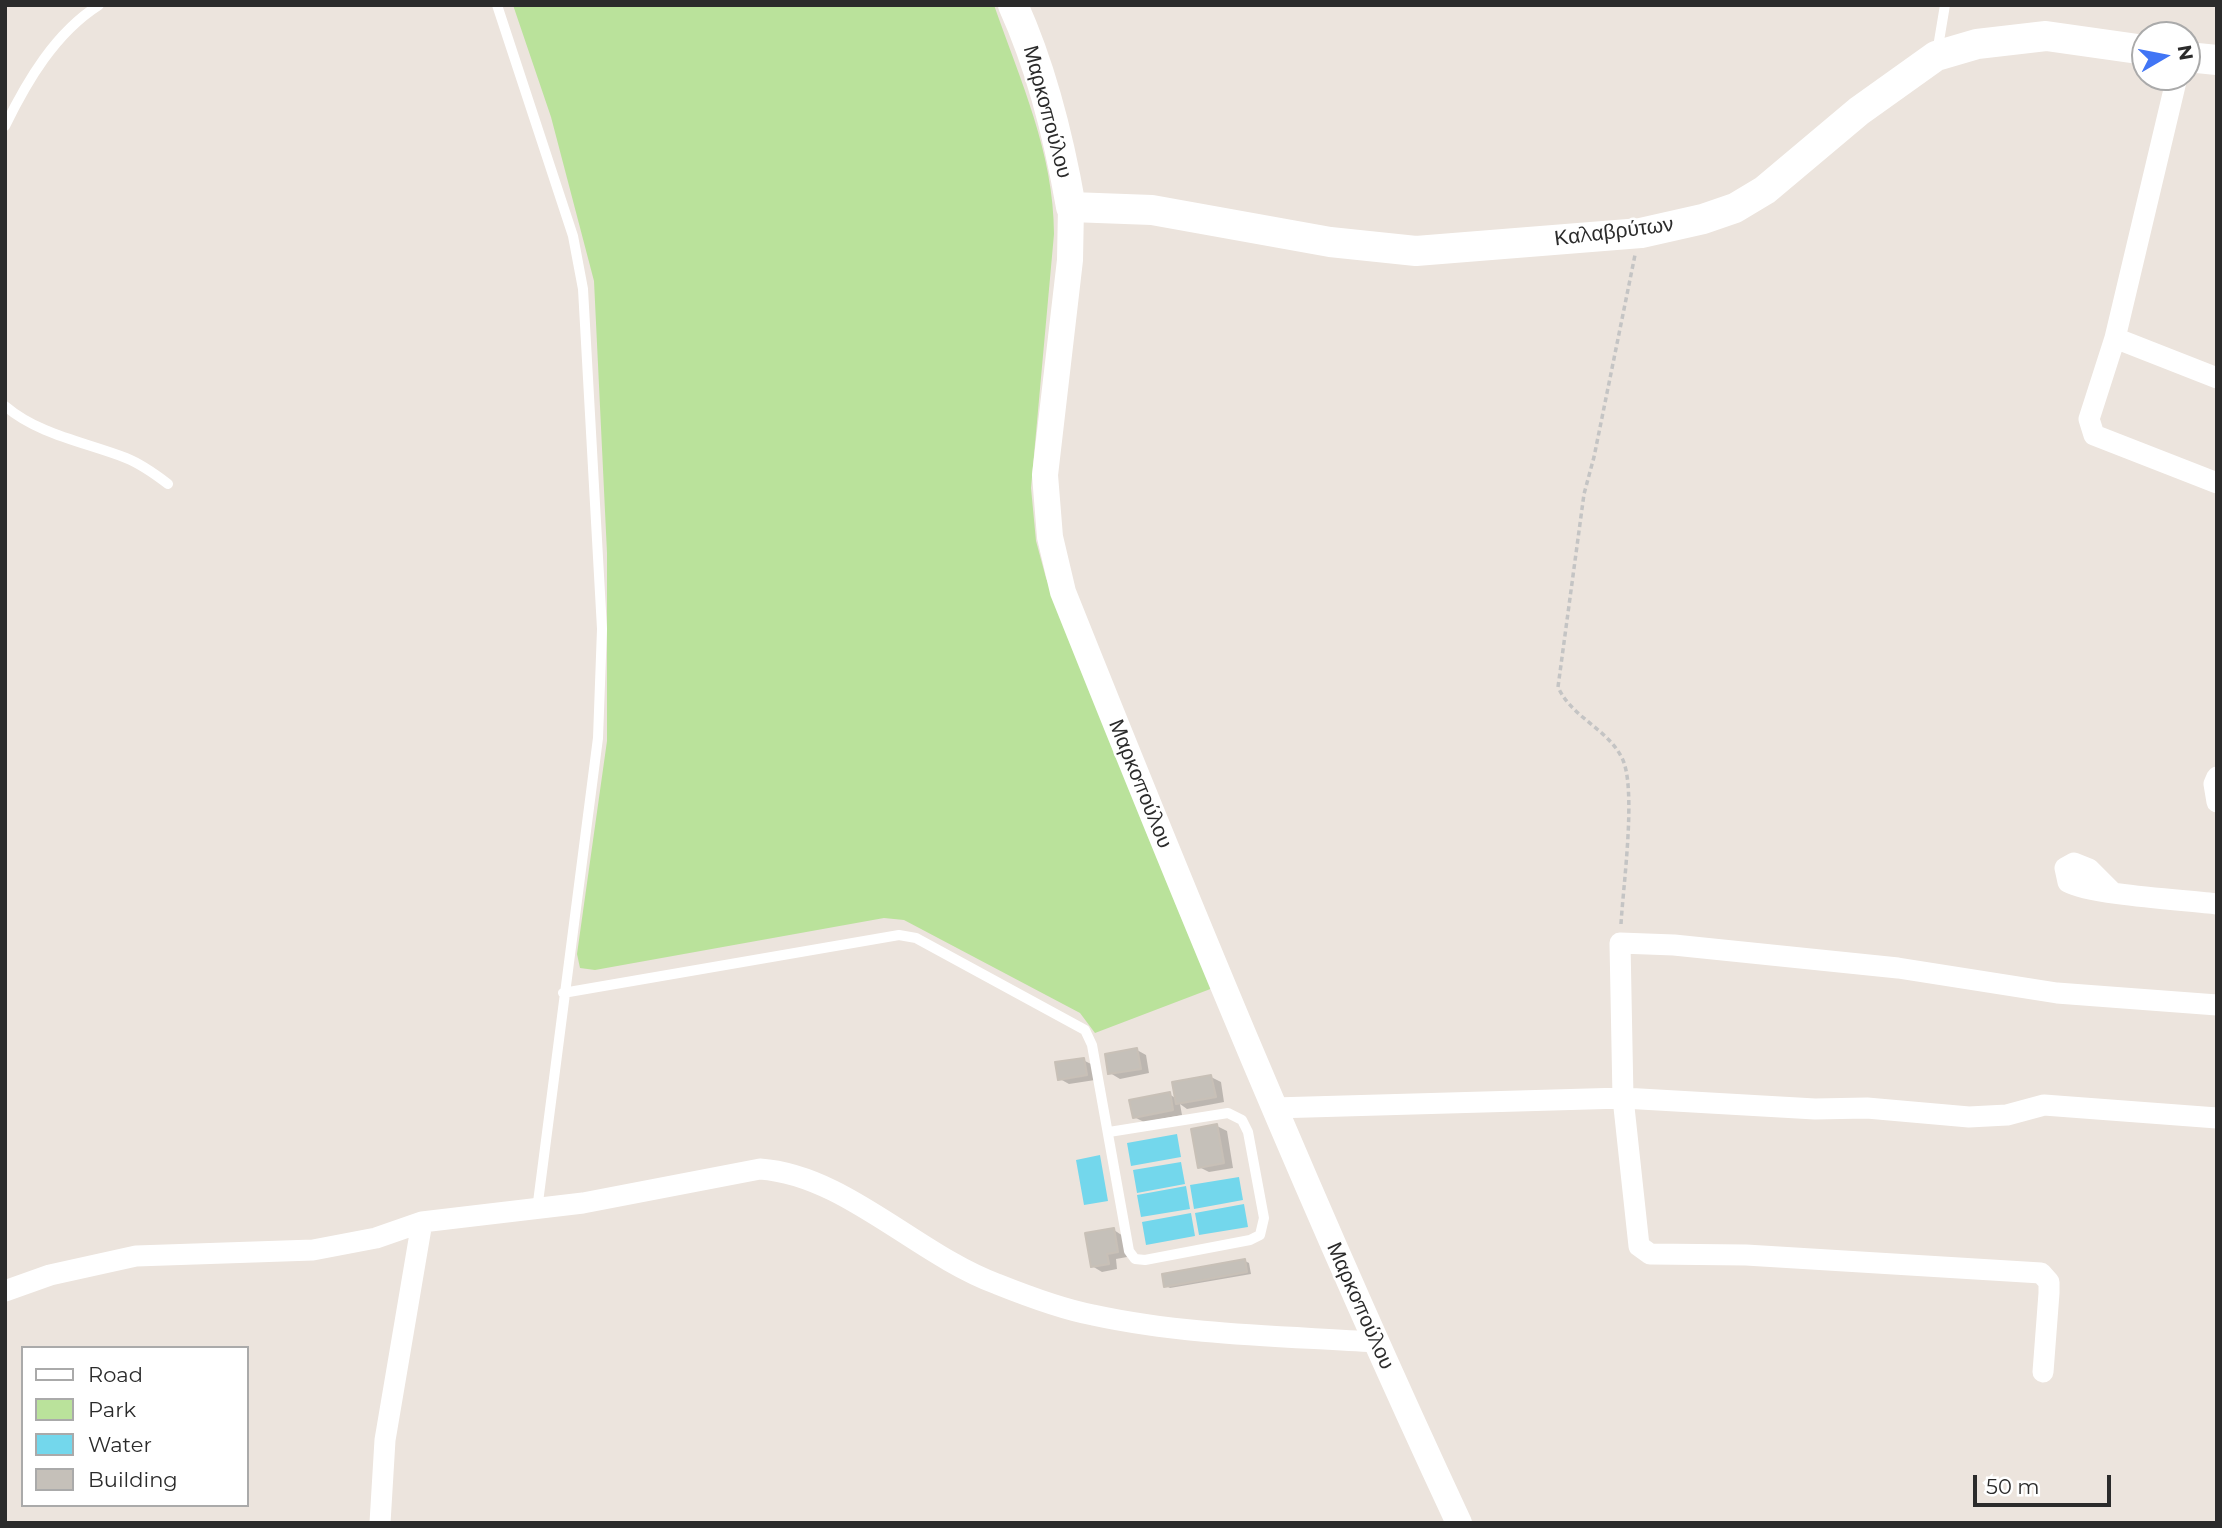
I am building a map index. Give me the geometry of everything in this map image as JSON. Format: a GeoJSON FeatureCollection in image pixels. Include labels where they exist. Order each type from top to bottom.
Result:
{"type":"FeatureCollection","features":[{"type":"Feature","properties":{"kind":"main road","name":"Μαρκοπούλου"},"geometry":{"type":"LineString","coordinates":[[1013,5],[1046,95],[1062,152],[1071,207]]}},
{"type":"Feature","properties":{"kind":"main road","name":"Καλαβρύτων"},"geometry":{"type":"LineString","coordinates":[[1071,207],[1152,210],[1331,242],[1416,251],[1641,233],[1703,219],[1735,208],[1765,190],[1859,111],[1936,56],[1978,44],[2046,36],[2131,48]]}},
{"type":"Feature","properties":{"kind":"street"},"geometry":{"type":"LineString","coordinates":[[2174,91],[2115,338],[2089,419],[2095,435],[2217,483]]}},
{"type":"Feature","properties":{"kind":"street","name":"Μαρκοπούλου"},"geometry":{"type":"LineString","coordinates":[[1071,207],[1070,260],[1045,475],[1050,537],[1063,592],[1374,1342],[1459,1523]]}},
{"type":"Feature","properties":{"kind":"street"},"geometry":{"type":"LineString","coordinates":[[2115,338],[2217,378]]}},
{"type":"Feature","properties":{"kind":"street"},"geometry":{"type":"LineString","coordinates":[[2217,777],[2214,784],[2217,802]]}},
{"type":"Feature","properties":{"kind":"street"},"geometry":{"type":"LineString","coordinates":[[2111,891],[2217,904]]}},
{"type":"Feature","properties":{"kind":"street"},"geometry":{"type":"LineString","coordinates":[[2043,1372],[2049,1282],[2040,1273],[1746,1255],[1650,1254],[1639,1246],[1623,1098],[1620,943],[1674,945],[1898,968],[2057,993],[2217,1005]]}},
{"type":"Feature","properties":{"kind":"street"},"geometry":{"type":"LineString","coordinates":[[1275,1108],[1623,1098],[1815,1109],[1867,1108],[1969,1117],[2007,1115],[2044,1105],[2217,1118]]}},
{"type":"Feature","properties":{"kind":"street"},"geometry":{"type":"LineString","coordinates":[[5,1291],[50,1275],[136,1256],[313,1250],[376,1238],[422,1222],[537,1210],[760,1169],[789,1171],[835,1190],[933,1254],[995,1284],[1091,1315],[1191,1330],[1374,1342]]}},
{"type":"Feature","properties":{"kind":"street"},"geometry":{"type":"LineString","coordinates":[[380,1523],[385,1440],[422,1222]]}},
{"type":"Feature","properties":{"kind":"lane"},"geometry":{"type":"LineString","coordinates":[[5,126],[26,82],[58,43],[99,5]]}},
{"type":"Feature","properties":{"kind":"lane"},"geometry":{"type":"LineString","coordinates":[[497,5],[573,236],[583,289],[592,411],[602,629],[598,738],[537,1210]]}},
{"type":"Feature","properties":{"kind":"lane"},"geometry":{"type":"LineString","coordinates":[[1936,56],[1945,5]]}},
{"type":"Feature","properties":{"kind":"lane"},"geometry":{"type":"LineString","coordinates":[[5,406],[18,417],[43,430],[129,459],[168,484]]}},
{"type":"Feature","properties":{"kind":"lane"},"geometry":{"type":"LineString","coordinates":[[563,993],[899,935],[916,938],[1085,1030],[1092,1045],[1129,1251],[1135,1259],[1145,1260],[1224,1245],[1250,1240],[1260,1235],[1264,1218],[1248,1132],[1242,1120],[1228,1113],[1109,1132]]}},
{"type":"Feature","properties":{"kind":"path"},"geometry":{"type":"LineString","coordinates":[[1620,943],[1629,793],[1623,759],[1612,744],[1565,702],[1558,687],[1584,494],[1641,233]]}},
{"type":"Feature","properties":{"kind":"green space"},"geometry":{"type":"Polygon","coordinates":[[[513,5],[994,5],[1034,117],[1052,204],[1054,234],[1031,488],[1036,541],[1046,578],[1213,988],[1095,1033],[1080,1013],[904,920],[884,918],[595,970],[580,968],[577,954],[607,741],[607,553],[594,281],[551,117],[513,5]]]}},
{"type":"Feature","properties":{"kind":"water"},"geometry":{"type":"Polygon","coordinates":[[[1177,1134],[1181,1157],[1131,1166],[1127,1143],[1177,1134]]]}},
{"type":"Feature","properties":{"kind":"water"},"geometry":{"type":"Polygon","coordinates":[[[1100,1155],[1108,1201],[1084,1205],[1076,1160],[1100,1155]]]}},
{"type":"Feature","properties":{"kind":"water"},"geometry":{"type":"Polygon","coordinates":[[[1181,1162],[1185,1184],[1137,1193],[1133,1170],[1181,1162]]]}},
{"type":"Feature","properties":{"kind":"water"},"geometry":{"type":"Polygon","coordinates":[[[1239,1177],[1243,1200],[1194,1209],[1190,1185],[1239,1177]]]}},
{"type":"Feature","properties":{"kind":"water"},"geometry":{"type":"Polygon","coordinates":[[[1186,1186],[1190,1209],[1141,1217],[1137,1195],[1186,1186]]]}},
{"type":"Feature","properties":{"kind":"water"},"geometry":{"type":"Polygon","coordinates":[[[1244,1204],[1248,1227],[1199,1235],[1195,1213],[1244,1204]]]}},
{"type":"Feature","properties":{"kind":"water"},"geometry":{"type":"Polygon","coordinates":[[[1191,1213],[1195,1236],[1146,1245],[1142,1222],[1191,1213]]]}},
{"type":"Feature","properties":{"kind":"building"},"geometry":{"type":"Polygon","coordinates":[[[1137,1048],[1141,1069],[1108,1074],[1105,1054],[1137,1048]]]}},
{"type":"Feature","properties":{"kind":"building"},"geometry":{"type":"Polygon","coordinates":[[[1084,1058],[1087,1075],[1058,1080],[1055,1062],[1084,1058]]]}},
{"type":"Feature","properties":{"kind":"building"},"geometry":{"type":"Polygon","coordinates":[[[1211,1075],[1216,1097],[1176,1104],[1172,1082],[1211,1075]]]}},
{"type":"Feature","properties":{"kind":"building"},"geometry":{"type":"Polygon","coordinates":[[[1170,1092],[1173,1110],[1133,1118],[1129,1100],[1170,1092]]]}},
{"type":"Feature","properties":{"kind":"building"},"geometry":{"type":"Polygon","coordinates":[[[1217,1124],[1224,1163],[1198,1168],[1191,1129],[1217,1124]]]}},
{"type":"Feature","properties":{"kind":"building"},"geometry":{"type":"Polygon","coordinates":[[[1114,1228],[1118,1252],[1107,1254],[1109,1264],[1091,1267],[1085,1233],[1114,1228]]]}},
{"type":"Feature","properties":{"kind":"building"},"geometry":{"type":"Polygon","coordinates":[[[1245,1259],[1247,1272],[1164,1287],[1162,1274],[1245,1259]]]}}]}
